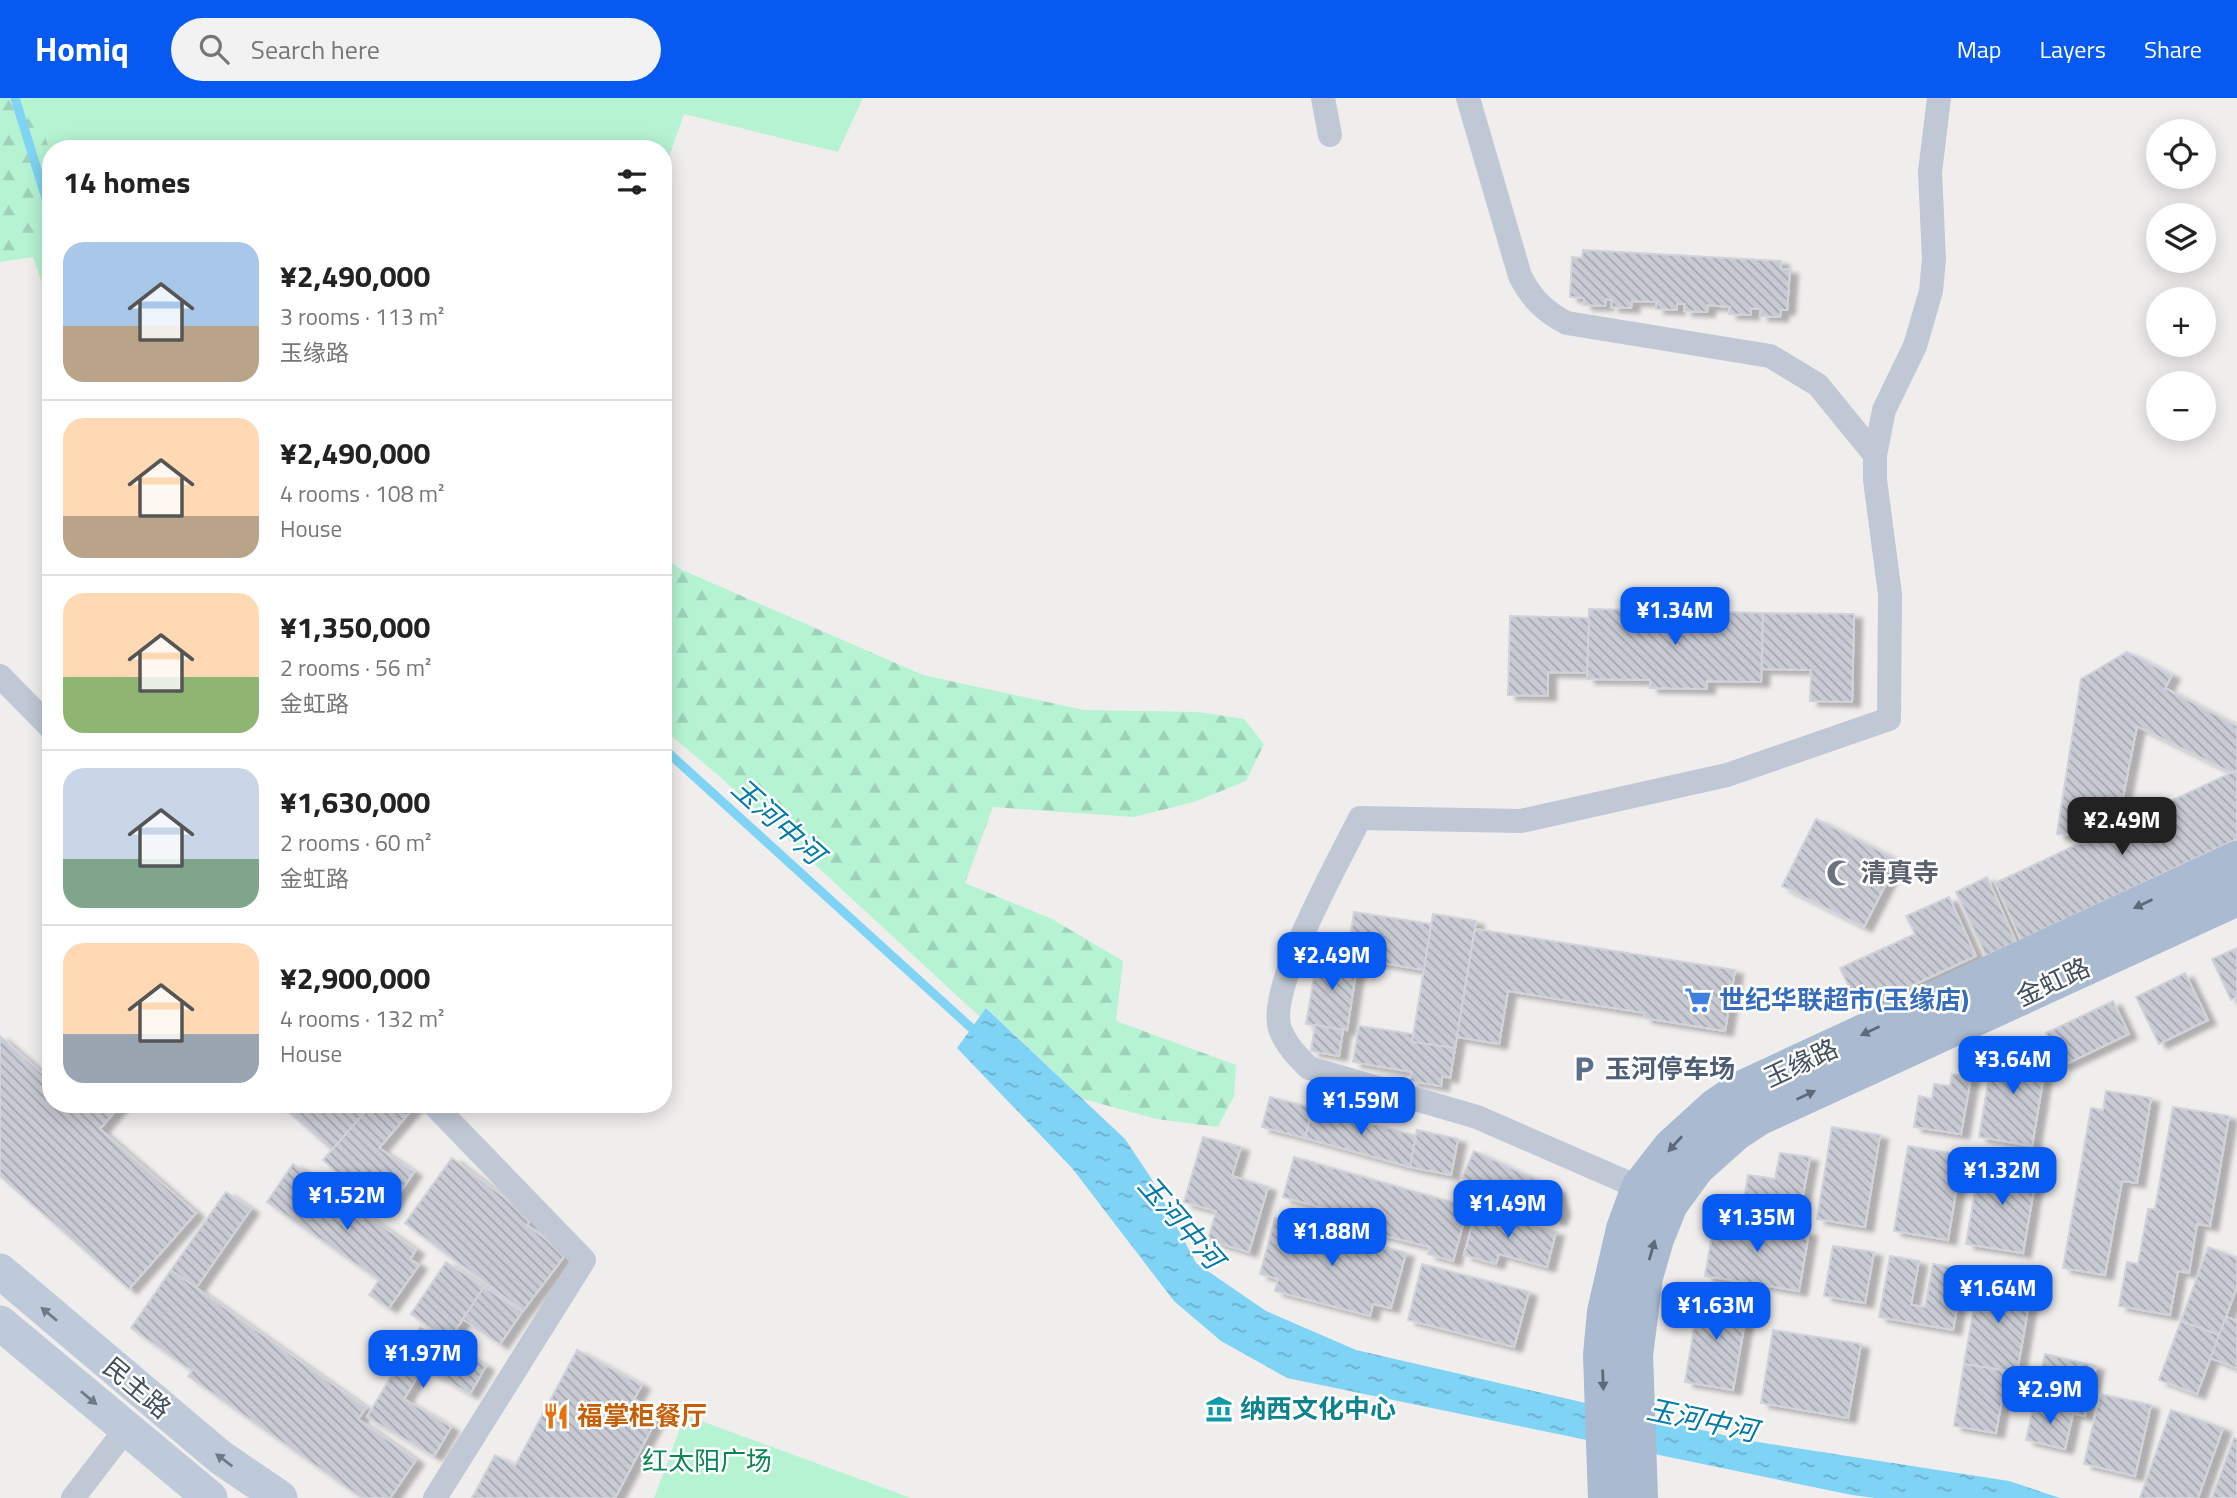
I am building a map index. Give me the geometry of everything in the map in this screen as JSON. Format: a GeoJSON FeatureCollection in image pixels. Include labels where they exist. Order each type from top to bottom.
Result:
{"type":"FeatureCollection","features":[{"type":"Feature","properties":{"kind":"main road","name":"玉缘路"},"geometry":{"type":"LineString","coordinates":[[1607,1498],[1602,1355],[1622,1314],[1616,1259],[1640,1188],[1690,1128],[1743,1089],[2237,860]]}},
{"type":"Feature","properties":{"kind":"main road","name":"金虹路"},"geometry":{"type":"LineString","coordinates":[[1639,1498],[1634,1355],[1622,1314],[1644,1277],[1668,1204],[1696,1167],[1734,1133],[1758,1117],[2237,897]]}},
{"type":"Feature","properties":{"kind":"main road","name":"民主路"},"geometry":{"type":"LineString","coordinates":[[0,1271],[220,1457],[280,1498]]}},
{"type":"Feature","properties":{"kind":"main road","name":"民主路"},"geometry":{"type":"LineString","coordinates":[[0,1322],[210,1498]]}},
{"type":"Feature","properties":{"kind":"street"},"geometry":{"type":"LineString","coordinates":[[1323,98],[1330,135]]}},
{"type":"Feature","properties":{"kind":"street"},"geometry":{"type":"LineString","coordinates":[[1468,98],[1520,276],[1529,293],[1542,308],[1567,323],[1770,355],[1818,385],[1875,455]]}},
{"type":"Feature","properties":{"kind":"street"},"geometry":{"type":"LineString","coordinates":[[1640,1188],[1477,1117],[1309,1068],[1290,1049],[1279,1027],[1284,975],[1360,818],[1521,821],[1727,775],[1889,719],[1890,594],[1875,480],[1875,455],[1884,410],[1915,346],[1931,291],[1934,258],[1930,173],[1939,98]]}},
{"type":"Feature","properties":{"kind":"street"},"geometry":{"type":"LineString","coordinates":[[0,676],[42,719]]}},
{"type":"Feature","properties":{"kind":"street"},"geometry":{"type":"LineString","coordinates":[[435,1498],[584,1260],[442,1113]]}},
{"type":"Feature","properties":{"kind":"street"},"geometry":{"type":"LineString","coordinates":[[73,1498],[126,1429]]}},
{"type":"Feature","properties":{"kind":"green space"},"geometry":{"type":"Polygon","coordinates":[[[0,98],[305,98],[96,140],[42,140],[42,283],[33,257],[0,262],[0,98]]]}},
{"type":"Feature","properties":{"kind":"green space"},"geometry":{"type":"Polygon","coordinates":[[[32,98],[863,98],[838,152],[684,114],[672,148],[672,140],[46,140],[32,98]]]}},
{"type":"Feature","properties":{"kind":"green space"},"geometry":{"type":"Polygon","coordinates":[[[672,563],[680,569],[923,675],[1084,710],[1199,712],[1244,719],[1264,744],[1246,781],[1194,802],[1134,817],[993,807],[965,883],[1052,919],[1123,961],[1116,1021],[1236,1065],[1234,1096],[1218,1127],[1157,1119],[1083,1099],[987,1008],[980,1017],[719,776],[672,737],[672,563]]]}},
{"type":"Feature","properties":{"kind":"green space","name":"红太阳广场"},"geometry":{"type":"Polygon","coordinates":[[[685,1415],[911,1498],[654,1498],[685,1415]]]}},
{"type":"Feature","properties":{"kind":"water"},"geometry":{"type":"Polygon","coordinates":[[[986,1008],[1125,1139],[1151,1178],[1196,1263],[1266,1311],[1356,1350],[1745,1440],[2009,1481],[2060,1498],[1875,1498],[1852,1495],[1287,1378],[1221,1341],[1174,1301],[1072,1168],[957,1048],[986,1008]]]}},
{"type":"Feature","properties":{"kind":"building"},"geometry":{"type":"Polygon","coordinates":[[[1583,250],[1781,261],[1781,269],[1790,270],[1787,310],[1781,310],[1780,317],[1760,316],[1761,309],[1751,308],[1751,315],[1729,314],[1730,307],[1708,305],[1707,312],[1684,311],[1685,304],[1677,304],[1677,310],[1656,309],[1657,302],[1632,301],[1631,308],[1611,307],[1612,300],[1606,299],[1605,306],[1584,305],[1584,298],[1570,297],[1572,257],[1582,258],[1583,250]]]}},
{"type":"Feature","properties":{"kind":"building"},"geometry":{"type":"Polygon","coordinates":[[[1589,609],[1763,613],[1761,682],[1707,681],[1707,689],[1650,688],[1650,680],[1587,679],[1589,609]]]}},
{"type":"Feature","properties":{"kind":"building"},"geometry":{"type":"Polygon","coordinates":[[[1763,613],[1854,614],[1852,702],[1810,701],[1811,670],[1762,669],[1763,613]]]}},
{"type":"Feature","properties":{"kind":"building"},"geometry":{"type":"Polygon","coordinates":[[[1510,616],[1589,618],[1587,673],[1548,672],[1548,696],[1508,695],[1510,616]]]}},
{"type":"Feature","properties":{"kind":"building"},"geometry":{"type":"Polygon","coordinates":[[[2127,652],[2172,675],[2165,688],[2237,726],[2237,770],[2232,773],[2137,726],[2117,827],[2095,837],[2057,834],[2081,679],[2127,652]]]}},
{"type":"Feature","properties":{"kind":"building"},"geometry":{"type":"Polygon","coordinates":[[[2237,770],[2237,839],[2021,940],[1995,883],[2237,770]]]}},
{"type":"Feature","properties":{"kind":"building","name":"清真寺"},"geometry":{"type":"Polygon","coordinates":[[[1816,819],[1898,860],[1864,927],[1782,886],[1816,819]]]}},
{"type":"Feature","properties":{"kind":"building"},"geometry":{"type":"Polygon","coordinates":[[[1987,877],[2016,942],[1986,956],[1956,892],[1987,877]]]}},
{"type":"Feature","properties":{"kind":"building"},"geometry":{"type":"Polygon","coordinates":[[[1949,897],[1976,956],[1860,1010],[1840,968],[1915,934],[1906,916],[1949,897]]]}},
{"type":"Feature","properties":{"kind":"building"},"geometry":{"type":"Polygon","coordinates":[[[1354,912],[1431,924],[1424,970],[1347,957],[1354,912]]]}},
{"type":"Feature","properties":{"kind":"building"},"geometry":{"type":"Polygon","coordinates":[[[1433,914],[1476,921],[1455,1048],[1412,1042],[1433,914]]]}},
{"type":"Feature","properties":{"kind":"building"},"geometry":{"type":"Polygon","coordinates":[[[1475,929],[1735,970],[1725,1031],[1644,1018],[1645,1013],[1508,991],[1499,1044],[1457,1037],[1475,929]]]}},
{"type":"Feature","properties":{"kind":"building"},"geometry":{"type":"Polygon","coordinates":[[[2237,948],[2237,997],[2231,1000],[2212,959],[2237,948]]]}},
{"type":"Feature","properties":{"kind":"building"},"geometry":{"type":"Polygon","coordinates":[[[1318,953],[1358,959],[1347,1030],[1306,1024],[1318,953]]]}},
{"type":"Feature","properties":{"kind":"building"},"geometry":{"type":"Polygon","coordinates":[[[2185,973],[2208,1020],[2159,1044],[2136,997],[2185,973]]]}},
{"type":"Feature","properties":{"kind":"building"},"geometry":{"type":"Polygon","coordinates":[[[2113,1001],[2129,1034],[2062,1066],[2046,1033],[2113,1001]]]}},
{"type":"Feature","properties":{"kind":"building"},"geometry":{"type":"Polygon","coordinates":[[[1315,1025],[1343,1030],[1339,1056],[1311,1051],[1315,1025]]]}},
{"type":"Feature","properties":{"kind":"building"},"geometry":{"type":"Polygon","coordinates":[[[1359,1026],[1413,1034],[1412,1042],[1455,1048],[1450,1078],[1442,1076],[1441,1086],[1410,1081],[1412,1072],[1353,1062],[1359,1026]]]}},
{"type":"Feature","properties":{"kind":"building"},"geometry":{"type":"Polygon","coordinates":[[[0,1036],[42,1073],[42,1113],[113,1113],[100,1129],[196,1213],[129,1289],[0,1176],[0,1036]]]}},
{"type":"Feature","properties":{"kind":"building"},"geometry":{"type":"Polygon","coordinates":[[[1994,1047],[2047,1056],[2032,1146],[1979,1137],[1994,1047]]]}},
{"type":"Feature","properties":{"kind":"building"},"geometry":{"type":"Polygon","coordinates":[[[1952,1074],[1971,1077],[1961,1134],[1914,1127],[1919,1096],[1932,1099],[1934,1084],[1950,1086],[1952,1074]]]}},
{"type":"Feature","properties":{"kind":"building"},"geometry":{"type":"Polygon","coordinates":[[[2106,1091],[2151,1098],[2137,1183],[2122,1181],[2105,1275],[2063,1268],[2091,1108],[2103,1110],[2106,1091]]]}},
{"type":"Feature","properties":{"kind":"building"},"geometry":{"type":"Polygon","coordinates":[[[1270,1097],[1313,1108],[1305,1138],[1262,1127],[1270,1097]]]}},
{"type":"Feature","properties":{"kind":"building"},"geometry":{"type":"Polygon","coordinates":[[[2173,1107],[2229,1116],[2210,1226],[2197,1224],[2189,1273],[2178,1271],[2170,1315],[2119,1306],[2127,1262],[2138,1264],[2148,1209],[2155,1209],[2173,1107]]]}},
{"type":"Feature","properties":{"kind":"building"},"geometry":{"type":"Polygon","coordinates":[[[1313,1108],[1416,1136],[1410,1167],[1305,1138],[1313,1108]]]}},
{"type":"Feature","properties":{"kind":"building"},"geometry":{"type":"Polygon","coordinates":[[[290,1113],[364,1113],[332,1150],[290,1113]]]}},
{"type":"Feature","properties":{"kind":"building"},"geometry":{"type":"Polygon","coordinates":[[[364,1113],[409,1113],[379,1148],[414,1172],[390,1207],[349,1183],[323,1160],[364,1113]]]}},
{"type":"Feature","properties":{"kind":"building"},"geometry":{"type":"Polygon","coordinates":[[[1832,1127],[1880,1135],[1865,1227],[1817,1219],[1832,1127]]]}},
{"type":"Feature","properties":{"kind":"building"},"geometry":{"type":"Polygon","coordinates":[[[1417,1130],[1458,1139],[1451,1175],[1410,1167],[1417,1130]]]}},
{"type":"Feature","properties":{"kind":"building"},"geometry":{"type":"Polygon","coordinates":[[[1203,1137],[1241,1147],[1232,1176],[1268,1187],[1249,1252],[1208,1240],[1216,1211],[1184,1202],[1203,1137]]]}},
{"type":"Feature","properties":{"kind":"building"},"geometry":{"type":"Polygon","coordinates":[[[1908,1146],[1962,1155],[1948,1240],[1894,1231],[1908,1146]]]}},
{"type":"Feature","properties":{"kind":"building"},"geometry":{"type":"Polygon","coordinates":[[[1474,1151],[1557,1189],[1562,1211],[1558,1221],[1462,1178],[1474,1151]]]}},
{"type":"Feature","properties":{"kind":"building"},"geometry":{"type":"Polygon","coordinates":[[[1780,1153],[1810,1157],[1799,1216],[1743,1207],[1748,1175],[1775,1179],[1780,1153]]]}},
{"type":"Feature","properties":{"kind":"building"},"geometry":{"type":"Polygon","coordinates":[[[1294,1157],[1468,1207],[1453,1261],[1428,1254],[1430,1247],[1378,1234],[1381,1223],[1366,1219],[1363,1232],[1337,1226],[1341,1213],[1283,1197],[1294,1157]]]}},
{"type":"Feature","properties":{"kind":"building"},"geometry":{"type":"Polygon","coordinates":[[[452,1158],[532,1218],[527,1225],[566,1254],[523,1311],[405,1223],[452,1158]]]}},
{"type":"Feature","properties":{"kind":"building"},"geometry":{"type":"Polygon","coordinates":[[[1980,1162],[2037,1171],[2023,1253],[1966,1244],[1980,1162]]]}},
{"type":"Feature","properties":{"kind":"building"},"geometry":{"type":"Polygon","coordinates":[[[293,1164],[416,1250],[410,1259],[419,1265],[389,1308],[369,1295],[379,1280],[267,1202],[293,1164]]]}},
{"type":"Feature","properties":{"kind":"building"},"geometry":{"type":"Polygon","coordinates":[[[226,1192],[251,1209],[196,1288],[171,1270],[226,1192]]]}},
{"type":"Feature","properties":{"kind":"building"},"geometry":{"type":"Polygon","coordinates":[[[1476,1211],[1556,1232],[1547,1267],[1499,1254],[1496,1264],[1464,1255],[1476,1211]]]}},
{"type":"Feature","properties":{"kind":"building"},"geometry":{"type":"Polygon","coordinates":[[[1715,1217],[1809,1232],[1799,1291],[1705,1276],[1715,1217]]]}},
{"type":"Feature","properties":{"kind":"building"},"geometry":{"type":"Polygon","coordinates":[[[1275,1218],[1406,1253],[1391,1308],[1373,1304],[1370,1316],[1275,1291],[1278,1279],[1260,1274],[1275,1218]]]}},
{"type":"Feature","properties":{"kind":"building"},"geometry":{"type":"Polygon","coordinates":[[[1833,1246],[1874,1252],[1865,1303],[1824,1296],[1833,1246]]]}},
{"type":"Feature","properties":{"kind":"building"},"geometry":{"type":"Polygon","coordinates":[[[2208,1247],[2237,1258],[2237,1287],[2219,1335],[2181,1321],[2208,1247]]]}},
{"type":"Feature","properties":{"kind":"building"},"geometry":{"type":"Polygon","coordinates":[[[1890,1256],[1919,1261],[1911,1305],[1925,1307],[1933,1264],[1964,1269],[1953,1330],[1879,1317],[1890,1256]]]}},
{"type":"Feature","properties":{"kind":"building"},"geometry":{"type":"Polygon","coordinates":[[[446,1262],[484,1287],[449,1340],[411,1314],[446,1262]]]}},
{"type":"Feature","properties":{"kind":"building"},"geometry":{"type":"Polygon","coordinates":[[[1422,1264],[1529,1292],[1514,1347],[1408,1320],[1422,1264]]]}},
{"type":"Feature","properties":{"kind":"building"},"geometry":{"type":"Polygon","coordinates":[[[171,1270],[366,1408],[358,1419],[416,1460],[390,1498],[362,1498],[188,1376],[192,1371],[131,1328],[171,1270]]]}},
{"type":"Feature","properties":{"kind":"building"},"geometry":{"type":"Polygon","coordinates":[[[1979,1278],[2032,1287],[2017,1372],[1964,1364],[1979,1278]]]}},
{"type":"Feature","properties":{"kind":"building"},"geometry":{"type":"Polygon","coordinates":[[[484,1287],[522,1312],[500,1344],[463,1319],[484,1287]]]}},
{"type":"Feature","properties":{"kind":"building"},"geometry":{"type":"Polygon","coordinates":[[[1700,1292],[1743,1299],[1741,1315],[1746,1316],[1733,1390],[1685,1382],[1700,1292]]]}},
{"type":"Feature","properties":{"kind":"building"},"geometry":{"type":"Polygon","coordinates":[[[2226,1317],[2237,1321],[2237,1368],[2210,1358],[2226,1317]]]}},
{"type":"Feature","properties":{"kind":"building"},"geometry":{"type":"Polygon","coordinates":[[[2181,1321],[2219,1335],[2197,1394],[2159,1380],[2181,1321]]]}},
{"type":"Feature","properties":{"kind":"building"},"geometry":{"type":"Polygon","coordinates":[[[420,1327],[486,1366],[470,1394],[423,1367],[404,1399],[451,1427],[434,1456],[367,1417],[420,1327]]]}},
{"type":"Feature","properties":{"kind":"building"},"geometry":{"type":"Polygon","coordinates":[[[1773,1330],[1861,1344],[1848,1418],[1761,1403],[1773,1330]]]}},
{"type":"Feature","properties":{"kind":"building"},"geometry":{"type":"Polygon","coordinates":[[[577,1350],[642,1385],[634,1399],[660,1413],[615,1498],[472,1498],[495,1455],[515,1466],[577,1350]]]}},
{"type":"Feature","properties":{"kind":"building"},"geometry":{"type":"Polygon","coordinates":[[[2045,1354],[2096,1366],[2085,1416],[2034,1404],[2045,1354]]]}},
{"type":"Feature","properties":{"kind":"building"},"geometry":{"type":"Polygon","coordinates":[[[1964,1364],[2007,1371],[1996,1433],[1954,1426],[1964,1364]]]}},
{"type":"Feature","properties":{"kind":"building"},"geometry":{"type":"Polygon","coordinates":[[[2100,1394],[2151,1405],[2135,1476],[2084,1464],[2100,1394]]]}},
{"type":"Feature","properties":{"kind":"building"},"geometry":{"type":"Polygon","coordinates":[[[2034,1404],[2073,1413],[2065,1449],[2026,1440],[2034,1404]]]}},
{"type":"Feature","properties":{"kind":"building"},"geometry":{"type":"Polygon","coordinates":[[[2171,1410],[2223,1428],[2198,1498],[2140,1498],[2171,1410]]]}},
{"type":"Feature","properties":{"kind":"building"},"geometry":{"type":"Polygon","coordinates":[[[2234,1438],[2237,1439],[2237,1498],[2212,1498],[2234,1438]]]}},
{"type":"Feature","properties":{"kind":"waterway","name":"玉河中河"},"geometry":{"type":"LineString","coordinates":[[15,98],[42,186]]}},
{"type":"Feature","properties":{"kind":"waterway","name":"玉河中河"},"geometry":{"type":"LineString","coordinates":[[672,756],[978,1034]]}},
{"type":"Feature","properties":{"kind":"place","name":"清真寺"},"geometry":{"type":"Point","coordinates":[1840,873]}},
{"type":"Feature","properties":{"kind":"place","name":"世纪华联超市(玉缘店)"},"geometry":{"type":"Point","coordinates":[1698,1000]}},
{"type":"Feature","properties":{"kind":"place","name":"玉河停车场"},"geometry":{"type":"Point","coordinates":[1584,1069]}},
{"type":"Feature","properties":{"kind":"place","name":"纳西文化中心"},"geometry":{"type":"Point","coordinates":[1219,1409]}},
{"type":"Feature","properties":{"kind":"place","name":"福掌柜餐厅"},"geometry":{"type":"Point","coordinates":[556,1416]}}]}
